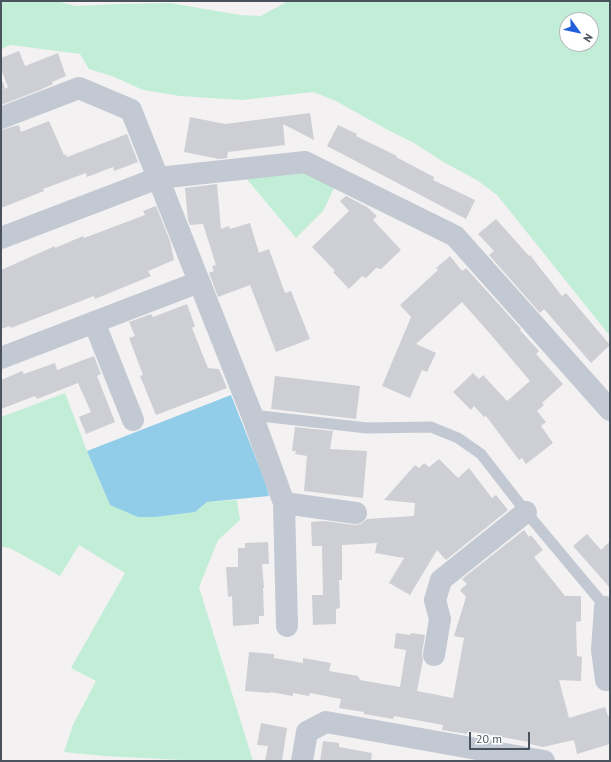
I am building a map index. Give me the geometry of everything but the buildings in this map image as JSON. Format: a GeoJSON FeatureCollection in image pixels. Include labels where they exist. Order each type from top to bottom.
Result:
{"type":"FeatureCollection","features":[{"type":"Feature","properties":{"kind":"street"},"geometry":{"type":"LineString","coordinates":[[1,118],[79,88],[130,110],[252,415],[284,503],[287,626]]}},
{"type":"Feature","properties":{"kind":"street"},"geometry":{"type":"LineString","coordinates":[[1,238],[158,178],[305,162],[455,236],[610,410]]}},
{"type":"Feature","properties":{"kind":"street"},"geometry":{"type":"LineString","coordinates":[[1,358],[199,282]]}},
{"type":"Feature","properties":{"kind":"street"},"geometry":{"type":"LineString","coordinates":[[94,322],[133,420]]}},
{"type":"Feature","properties":{"kind":"street"},"geometry":{"type":"LineString","coordinates":[[284,503],[356,513]]}},
{"type":"Feature","properties":{"kind":"street"},"geometry":{"type":"LineString","coordinates":[[434,655],[440,619],[435,600],[442,580],[526,512]]}},
{"type":"Feature","properties":{"kind":"street"},"geometry":{"type":"LineString","coordinates":[[606,680],[602,650],[608,610]]}},
{"type":"Feature","properties":{"kind":"street"},"geometry":{"type":"LineString","coordinates":[[302,761],[307,732],[326,722],[544,761]]}},
{"type":"Feature","properties":{"kind":"lane"},"geometry":{"type":"LineString","coordinates":[[252,415],[367,428],[431,427],[458,438],[481,454],[526,512],[608,610]]}},
{"type":"Feature","properties":{"kind":"green space"},"geometry":{"type":"Polygon","coordinates":[[[1,1],[56,1],[76,6],[170,3],[240,15],[261,16],[288,1],[610,1],[610,336],[497,195],[477,180],[445,163],[414,143],[336,101],[313,92],[242,100],[180,96],[143,90],[112,76],[89,69],[80,54],[11,45],[1,49],[1,1]]]}},
{"type":"Feature","properties":{"kind":"green space"},"geometry":{"type":"Polygon","coordinates":[[[301,172],[335,186],[323,211],[296,238],[245,177],[301,172]]]}},
{"type":"Feature","properties":{"kind":"green space"},"geometry":{"type":"Polygon","coordinates":[[[65,393],[87,451],[110,505],[195,512],[207,502],[237,500],[240,520],[218,540],[199,587],[253,761],[203,761],[104,756],[64,752],[73,725],[96,681],[71,668],[125,573],[79,545],[60,576],[10,548],[1,547],[1,417],[65,393]]]}},
{"type":"Feature","properties":{"kind":"water"},"geometry":{"type":"Polygon","coordinates":[[[231,395],[266,484],[269,496],[207,502],[195,512],[155,517],[138,517],[110,505],[87,451],[231,395]]]}}]}
